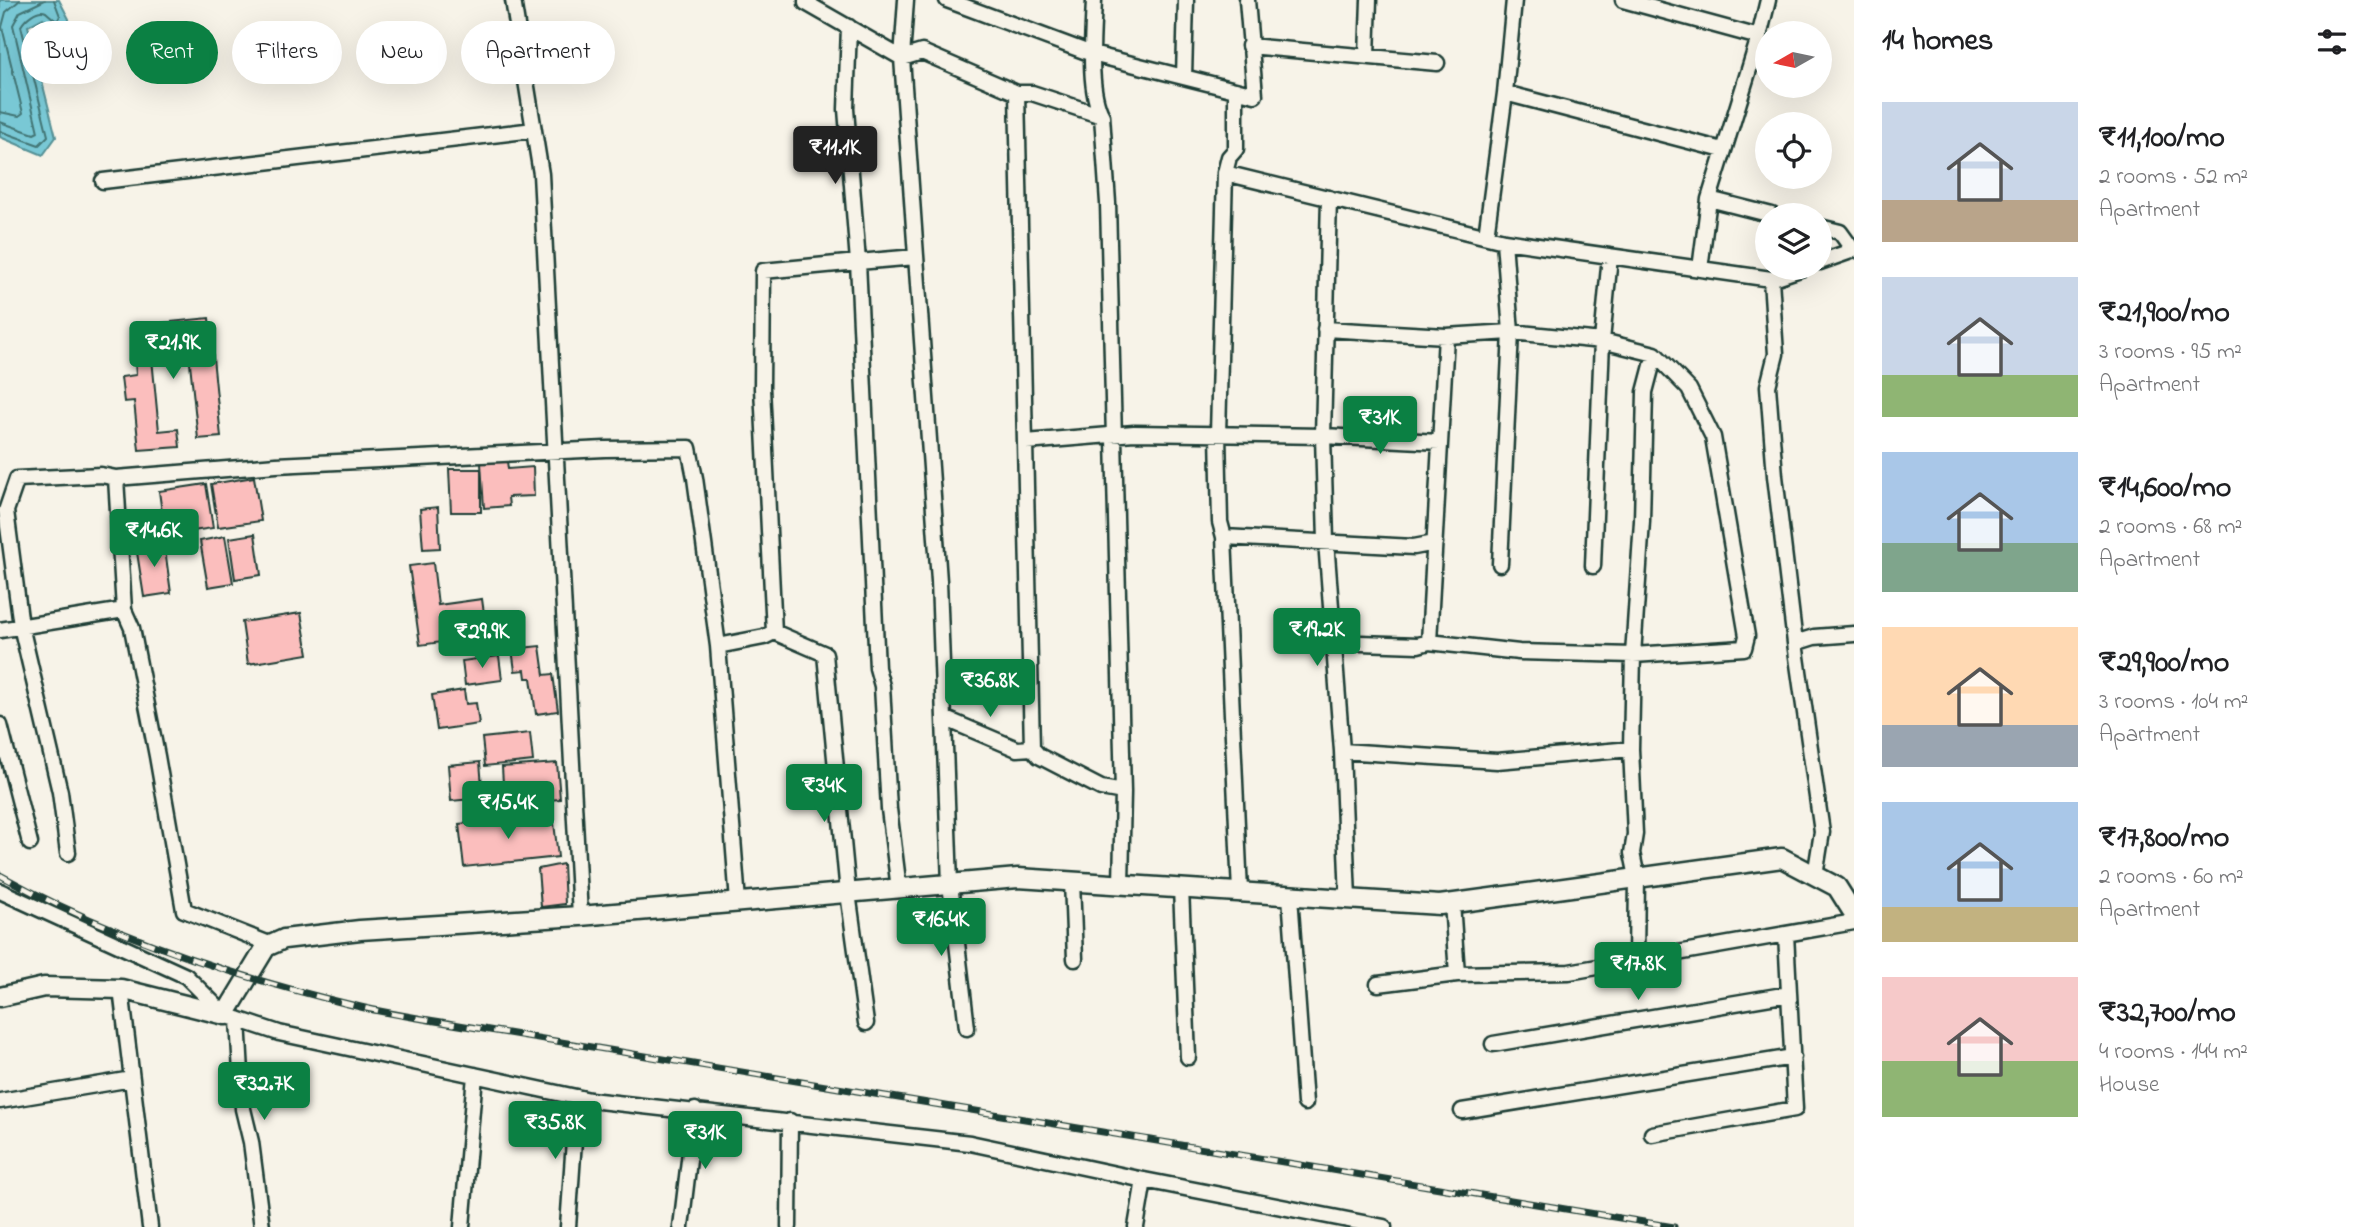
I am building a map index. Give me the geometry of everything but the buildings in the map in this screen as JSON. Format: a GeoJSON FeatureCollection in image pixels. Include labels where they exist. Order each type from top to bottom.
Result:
{"type":"FeatureCollection","features":[{"type":"Feature","properties":{"kind":"street"},"geometry":{"type":"LineString","coordinates":[[513,0],[541,174],[580,916]]}},
{"type":"Feature","properties":{"kind":"street"},"geometry":{"type":"LineString","coordinates":[[806,0],[807,4],[902,58],[922,52],[1017,93],[1032,93],[1102,116]]}},
{"type":"Feature","properties":{"kind":"street"},"geometry":{"type":"LineString","coordinates":[[906,0],[902,58],[939,581],[950,884],[967,1028]]}},
{"type":"Feature","properties":{"kind":"street"},"geometry":{"type":"LineString","coordinates":[[947,0],[1092,54],[1255,94],[1247,0]]}},
{"type":"Feature","properties":{"kind":"street"},"geometry":{"type":"LineString","coordinates":[[1094,0],[1092,54],[1097,107],[1102,116],[1108,203],[1123,792],[1121,884]]}},
{"type":"Feature","properties":{"kind":"street"},"geometry":{"type":"LineString","coordinates":[[1184,77],[1186,0]]}},
{"type":"Feature","properties":{"kind":"street"},"geometry":{"type":"LineString","coordinates":[[1367,56],[1369,0]]}},
{"type":"Feature","properties":{"kind":"street"},"geometry":{"type":"LineString","coordinates":[[1486,236],[1514,0]]}},
{"type":"Feature","properties":{"kind":"street"},"geometry":{"type":"LineString","coordinates":[[1623,0],[1755,36]]}},
{"type":"Feature","properties":{"kind":"street"},"geometry":{"type":"LineString","coordinates":[[1763,21],[1768,0]]}},
{"type":"Feature","properties":{"kind":"street"},"geometry":{"type":"LineString","coordinates":[[849,27],[846,109],[858,262],[877,668],[882,686],[889,809],[899,888]]}},
{"type":"Feature","properties":{"kind":"street"},"geometry":{"type":"LineString","coordinates":[[1249,46],[1437,63]]}},
{"type":"Feature","properties":{"kind":"street"},"geometry":{"type":"LineString","coordinates":[[1700,269],[1709,199],[1755,49]]}},
{"type":"Feature","properties":{"kind":"street"},"geometry":{"type":"LineString","coordinates":[[1236,90],[1236,149],[1229,157],[1224,173],[1218,434],[1220,522],[1224,537],[1240,892]]}},
{"type":"Feature","properties":{"kind":"street"},"geometry":{"type":"LineString","coordinates":[[1017,93],[1032,748],[1039,756],[1101,788],[1123,792]]}},
{"type":"Feature","properties":{"kind":"street"},"geometry":{"type":"LineString","coordinates":[[1505,93],[1723,149]]}},
{"type":"Feature","properties":{"kind":"street"},"geometry":{"type":"LineString","coordinates":[[103,181],[534,130]]}},
{"type":"Feature","properties":{"kind":"street"},"geometry":{"type":"LineString","coordinates":[[1224,173],[1504,241],[1755,277]]}},
{"type":"Feature","properties":{"kind":"street"},"geometry":{"type":"LineString","coordinates":[[1329,198],[1323,436],[1326,541],[1342,751],[1348,899]]}},
{"type":"Feature","properties":{"kind":"street"},"geometry":{"type":"LineString","coordinates":[[1709,199],[1755,211]]}},
{"type":"Feature","properties":{"kind":"street"},"geometry":{"type":"LineString","coordinates":[[1832,230],[1840,232],[1854,250],[1832,258]]}},
{"type":"Feature","properties":{"kind":"street"},"geometry":{"type":"LineString","coordinates":[[1500,564],[1511,332],[1504,241]]}},
{"type":"Feature","properties":{"kind":"street"},"geometry":{"type":"LineString","coordinates":[[1593,566],[1602,341],[1610,256]]}},
{"type":"Feature","properties":{"kind":"street"},"geometry":{"type":"LineString","coordinates":[[774,632],[762,388],[763,271],[916,257]]}},
{"type":"Feature","properties":{"kind":"street"},"geometry":{"type":"LineString","coordinates":[[1770,280],[1776,354],[1768,386],[1775,476],[1822,832],[1815,876]]}},
{"type":"Feature","properties":{"kind":"street"},"geometry":{"type":"LineString","coordinates":[[1325,329],[1446,336],[1511,332],[1602,341],[1655,354],[1689,389],[1713,437],[1746,636],[1744,648],[1633,655],[1519,652],[1429,642],[1418,645],[1332,642]]}},
{"type":"Feature","properties":{"kind":"street"},"geometry":{"type":"LineString","coordinates":[[1429,642],[1446,336]]}},
{"type":"Feature","properties":{"kind":"street"},"geometry":{"type":"LineString","coordinates":[[1636,960],[1637,877],[1632,853],[1635,834],[1631,749],[1633,655],[1642,521],[1645,393],[1655,354]]}},
{"type":"Feature","properties":{"kind":"street"},"geometry":{"type":"LineString","coordinates":[[1026,442],[1134,433],[1323,436],[1440,442]]}},
{"type":"Feature","properties":{"kind":"street"},"geometry":{"type":"LineString","coordinates":[[68,853],[60,792],[7,567],[3,511],[17,479],[101,475],[116,478],[276,466],[689,448],[718,646],[738,902]]}},
{"type":"Feature","properties":{"kind":"street"},"geometry":{"type":"LineString","coordinates":[[116,478],[124,610],[132,628],[184,910],[272,944]]}},
{"type":"Feature","properties":{"kind":"street"},"geometry":{"type":"LineString","coordinates":[[1224,537],[1414,547],[1435,543]]}},
{"type":"Feature","properties":{"kind":"street"},"geometry":{"type":"LineString","coordinates":[[0,629],[124,610]]}},
{"type":"Feature","properties":{"kind":"street"},"geometry":{"type":"LineString","coordinates":[[718,646],[764,637],[774,632],[825,654],[848,893],[866,1023]]}},
{"type":"Feature","properties":{"kind":"street"},"geometry":{"type":"LineString","coordinates":[[1795,643],[1814,637],[1854,634]]}},
{"type":"Feature","properties":{"kind":"street"},"geometry":{"type":"LineString","coordinates":[[944,719],[1017,749],[1032,748]]}},
{"type":"Feature","properties":{"kind":"street"},"geometry":{"type":"LineString","coordinates":[[0,725],[5,754],[30,843]]}},
{"type":"Feature","properties":{"kind":"street"},"geometry":{"type":"LineString","coordinates":[[1342,751],[1497,761],[1631,749]]}},
{"type":"Feature","properties":{"kind":"street"},"geometry":{"type":"LineString","coordinates":[[262,1227],[251,1142],[243,1109],[232,1017],[266,947],[284,939],[360,930],[580,916],[1018,878],[1440,905],[1782,858],[1837,887],[1854,914]]}},
{"type":"Feature","properties":{"kind":"street"},"geometry":{"type":"LineString","coordinates":[[1072,881],[1075,959]]}},
{"type":"Feature","properties":{"kind":"street"},"geometry":{"type":"LineString","coordinates":[[1181,888],[1188,1056]]}},
{"type":"Feature","properties":{"kind":"street"},"geometry":{"type":"LineString","coordinates":[[0,891],[186,976],[232,1017]]}},
{"type":"Feature","properties":{"kind":"street"},"geometry":{"type":"LineString","coordinates":[[1290,895],[1305,1103]]}},
{"type":"Feature","properties":{"kind":"street"},"geometry":{"type":"LineString","coordinates":[[1452,903],[1457,974]]}},
{"type":"Feature","properties":{"kind":"street"},"geometry":{"type":"LineString","coordinates":[[1378,984],[1457,974],[1569,972],[1854,922]]}},
{"type":"Feature","properties":{"kind":"street"},"geometry":{"type":"LineString","coordinates":[[1652,1134],[1795,1109],[1786,934]]}},
{"type":"Feature","properties":{"kind":"street"},"geometry":{"type":"LineString","coordinates":[[0,997],[44,987],[121,989],[232,1017],[279,1033],[577,1097],[971,1143],[1384,1227]]}},
{"type":"Feature","properties":{"kind":"street"},"geometry":{"type":"LineString","coordinates":[[121,989],[150,1227]]}},
{"type":"Feature","properties":{"kind":"street"},"geometry":{"type":"LineString","coordinates":[[1493,1044],[1789,994]]}},
{"type":"Feature","properties":{"kind":"street"},"geometry":{"type":"LineString","coordinates":[[1462,1111],[1793,1057]]}},
{"type":"Feature","properties":{"kind":"street"},"geometry":{"type":"LineString","coordinates":[[462,1227],[475,1075]]}},
{"type":"Feature","properties":{"kind":"street"},"geometry":{"type":"LineString","coordinates":[[0,1101],[132,1079]]}},
{"type":"Feature","properties":{"kind":"street"},"geometry":{"type":"LineString","coordinates":[[568,1227],[577,1097]]}},
{"type":"Feature","properties":{"kind":"street"},"geometry":{"type":"LineString","coordinates":[[681,1227],[695,1110]]}},
{"type":"Feature","properties":{"kind":"street"},"geometry":{"type":"LineString","coordinates":[[789,1227],[790,1121]]}},
{"type":"Feature","properties":{"kind":"street"},"geometry":{"type":"LineString","coordinates":[[1136,1227],[1144,1180]]}},
{"type":"Feature","properties":{"kind":"water"},"geometry":{"type":"Polygon","coordinates":[[[0,0],[59,0],[69,21],[46,21],[43,18],[37,21],[21,21],[21,84],[43,84],[56,137],[43,155],[0,137],[0,0]]]}},
{"type":"Feature","properties":{"kind":"railway"},"geometry":{"type":"LineString","coordinates":[[0,875],[83,916],[170,951],[303,993],[374,1010],[1674,1227]]}}]}
